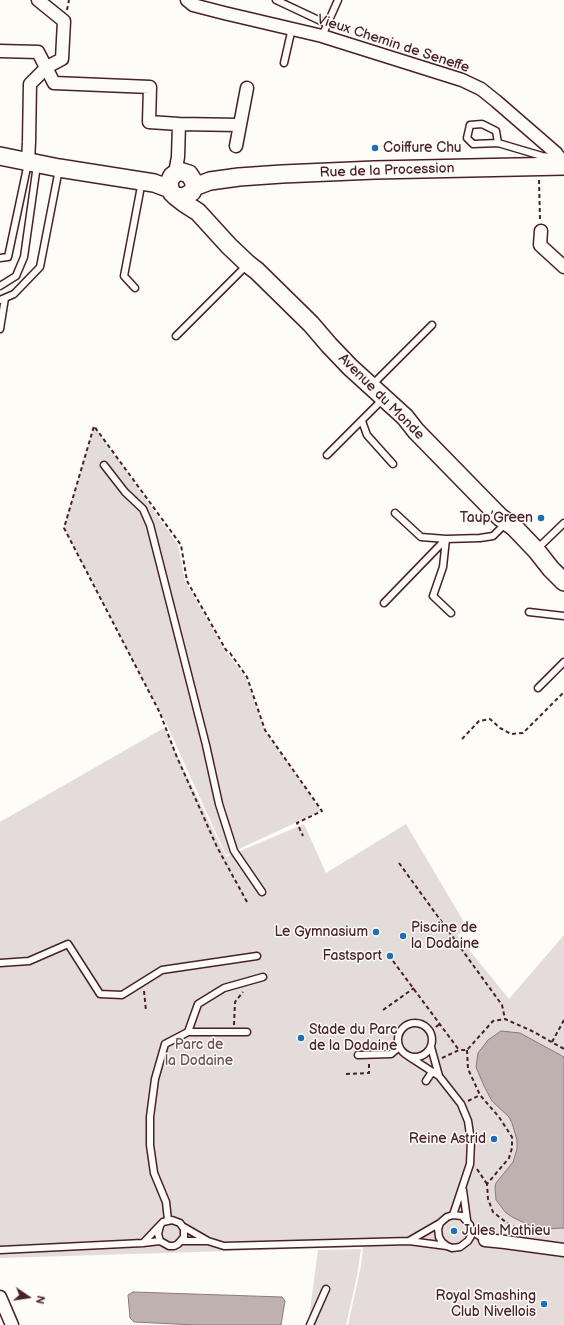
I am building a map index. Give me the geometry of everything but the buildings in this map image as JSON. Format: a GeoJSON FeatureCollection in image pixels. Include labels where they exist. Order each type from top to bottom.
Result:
{"type":"FeatureCollection","features":[{"type":"Feature","properties":{"kind":"street"},"geometry":{"type":"LineString","coordinates":[[32,163],[29,142],[30,84],[47,67],[62,59],[64,21],[38,0]]}},
{"type":"Feature","properties":{"kind":"street","name":"Vieux Chemin de Seneffe"},"geometry":{"type":"LineString","coordinates":[[187,0],[193,4],[224,13],[322,36],[462,80],[481,89],[556,153],[563,163]]}},
{"type":"Feature","properties":{"kind":"street"},"geometry":{"type":"LineString","coordinates":[[0,51],[38,52],[54,83],[150,87],[149,122],[240,125]]}},
{"type":"Feature","properties":{"kind":"street"},"geometry":{"type":"LineString","coordinates":[[236,146],[247,88]]}},
{"type":"Feature","properties":{"kind":"street"},"geometry":{"type":"LineString","coordinates":[[175,180],[179,124]]}},
{"type":"Feature","properties":{"kind":"street","name":"Rue de la Procession"},"geometry":{"type":"LineString","coordinates":[[0,156],[59,168],[175,180],[210,181],[239,177],[367,170],[538,167],[563,163]]}},
{"type":"Feature","properties":{"kind":"street","name":"Avenue du Monde"},"geometry":{"type":"LineString","coordinates":[[175,180],[184,203],[198,212],[229,246],[248,264],[258,271],[306,318],[329,345],[370,386],[405,417],[416,431],[500,517],[514,527],[564,582]]}},
{"type":"Feature","properties":{"kind":"street"},"geometry":{"type":"LineString","coordinates":[[541,231],[540,246],[564,267]]}},
{"type":"Feature","properties":{"kind":"street"},"geometry":{"type":"LineString","coordinates":[[484,1240],[564,1250]]}},
{"type":"Feature","properties":{"kind":"street"},"geometry":{"type":"LineString","coordinates":[[0,1297],[12,1325]]}},
{"type":"Feature","properties":{"kind":"lane"},"geometry":{"type":"LineString","coordinates":[[276,0],[327,24]]}},
{"type":"Feature","properties":{"kind":"lane"},"geometry":{"type":"LineString","coordinates":[[322,36],[338,0]]}},
{"type":"Feature","properties":{"kind":"lane"},"geometry":{"type":"LineString","coordinates":[[284,63],[292,28]]}},
{"type":"Feature","properties":{"kind":"lane"},"geometry":{"type":"LineString","coordinates":[[498,143],[496,131],[482,124],[470,125],[467,138],[474,144],[498,143],[563,163]]}},
{"type":"Feature","properties":{"kind":"lane"},"geometry":{"type":"LineString","coordinates":[[0,258],[8,257],[32,163]]}},
{"type":"Feature","properties":{"kind":"lane"},"geometry":{"type":"LineString","coordinates":[[0,286],[16,276],[24,257],[32,163]]}},
{"type":"Feature","properties":{"kind":"lane"},"geometry":{"type":"LineString","coordinates":[[0,329],[3,299],[14,294],[40,267],[59,168]]}},
{"type":"Feature","properties":{"kind":"lane"},"geometry":{"type":"LineString","coordinates":[[135,288],[124,276],[175,180]]}},
{"type":"Feature","properties":{"kind":"lane"},"geometry":{"type":"LineString","coordinates":[[176,336],[248,264]]}},
{"type":"Feature","properties":{"kind":"lane"},"geometry":{"type":"LineString","coordinates":[[370,386],[432,325]]}},
{"type":"Feature","properties":{"kind":"lane"},"geometry":{"type":"LineString","coordinates":[[327,455],[385,398]]}},
{"type":"Feature","properties":{"kind":"lane"},"geometry":{"type":"LineString","coordinates":[[362,421],[368,435],[393,464]]}},
{"type":"Feature","properties":{"kind":"lane"},"geometry":{"type":"LineString","coordinates":[[104,465],[125,492],[143,509],[150,525],[206,745],[219,804],[234,851],[262,892]]}},
{"type":"Feature","properties":{"kind":"lane"},"geometry":{"type":"LineString","coordinates":[[395,513],[421,537],[446,539],[493,536],[507,522]]}},
{"type":"Feature","properties":{"kind":"lane"},"geometry":{"type":"LineString","coordinates":[[536,550],[564,524]]}},
{"type":"Feature","properties":{"kind":"lane"},"geometry":{"type":"LineString","coordinates":[[384,603],[446,539]]}},
{"type":"Feature","properties":{"kind":"lane"},"geometry":{"type":"LineString","coordinates":[[446,539],[444,567],[433,596],[451,613]]}},
{"type":"Feature","properties":{"kind":"lane"},"geometry":{"type":"LineString","coordinates":[[529,612],[564,616]]}},
{"type":"Feature","properties":{"kind":"lane"},"geometry":{"type":"LineString","coordinates":[[538,688],[564,662]]}},
{"type":"Feature","properties":{"kind":"lane"},"geometry":{"type":"LineString","coordinates":[[0,963],[29,961],[68,944],[100,994],[122,995],[162,970],[257,956]]}},
{"type":"Feature","properties":{"kind":"lane"},"geometry":{"type":"LineString","coordinates":[[188,1032],[198,1004],[224,988],[263,977]]}},
{"type":"Feature","properties":{"kind":"lane"},"geometry":{"type":"LineString","coordinates":[[439,1076],[431,1047],[432,1041],[430,1030],[415,1022],[409,1024],[400,1031],[398,1041],[399,1047],[408,1056],[439,1076],[461,1104],[468,1121],[471,1141],[470,1164],[453,1215]]}},
{"type":"Feature","properties":{"kind":"lane"},"geometry":{"type":"LineString","coordinates":[[168,1220],[166,1202],[154,1174],[150,1145],[150,1117],[155,1079],[165,1044],[188,1032],[247,1032]]}},
{"type":"Feature","properties":{"kind":"lane"},"geometry":{"type":"LineString","coordinates":[[358,1055],[390,1054],[399,1047]]}},
{"type":"Feature","properties":{"kind":"lane"},"geometry":{"type":"LineString","coordinates":[[408,1056],[420,1056],[425,1054],[431,1047]]}},
{"type":"Feature","properties":{"kind":"lane"},"geometry":{"type":"LineString","coordinates":[[424,1083],[432,1072]]}},
{"type":"Feature","properties":{"kind":"lane"},"geometry":{"type":"LineString","coordinates":[[463,1187],[467,1220]]}},
{"type":"Feature","properties":{"kind":"lane"},"geometry":{"type":"LineString","coordinates":[[409,1241],[440,1223],[447,1217],[453,1215],[462,1216],[470,1225],[471,1230],[468,1241]]}},
{"type":"Feature","properties":{"kind":"lane"},"geometry":{"type":"LineString","coordinates":[[143,1243],[168,1220],[176,1220],[182,1226],[208,1241],[224,1246],[409,1241],[452,1248],[460,1247],[468,1241],[484,1240]]}},
{"type":"Feature","properties":{"kind":"lane"},"geometry":{"type":"LineString","coordinates":[[440,1223],[438,1229],[439,1237],[447,1246]]}},
{"type":"Feature","properties":{"kind":"lane"},"geometry":{"type":"LineString","coordinates":[[160,1226],[158,1234],[160,1241]]}},
{"type":"Feature","properties":{"kind":"lane"},"geometry":{"type":"LineString","coordinates":[[182,1226],[184,1233],[182,1241]]}},
{"type":"Feature","properties":{"kind":"lane"},"geometry":{"type":"LineString","coordinates":[[471,1230],[484,1240]]}},
{"type":"Feature","properties":{"kind":"lane"},"geometry":{"type":"LineString","coordinates":[[0,1250],[160,1241],[169,1246],[174,1246],[182,1241],[208,1241]]}},
{"type":"Feature","properties":{"kind":"lane"},"geometry":{"type":"LineString","coordinates":[[310,1325],[326,1289]]}},
{"type":"Feature","properties":{"kind":"path"},"geometry":{"type":"LineString","coordinates":[[538,167],[541,231]]}},
{"type":"Feature","properties":{"kind":"path"},"geometry":{"type":"LineString","coordinates":[[462,739],[479,721],[490,719],[500,728],[511,734],[523,733],[564,692]]}},
{"type":"Feature","properties":{"kind":"path"},"geometry":{"type":"LineString","coordinates":[[399,863],[502,1005],[505,1018]]}},
{"type":"Feature","properties":{"kind":"path"},"geometry":{"type":"LineString","coordinates":[[393,961],[459,1050]]}},
{"type":"Feature","properties":{"kind":"path"},"geometry":{"type":"LineString","coordinates":[[233,1032],[235,1002],[250,981]]}},
{"type":"Feature","properties":{"kind":"path"},"geometry":{"type":"LineString","coordinates":[[142,982],[146,1011]]}},
{"type":"Feature","properties":{"kind":"path"},"geometry":{"type":"LineString","coordinates":[[383,1010],[414,988]]}},
{"type":"Feature","properties":{"kind":"path"},"geometry":{"type":"LineString","coordinates":[[435,1060],[459,1050],[466,1050],[493,1021],[505,1018],[564,1049]]}},
{"type":"Feature","properties":{"kind":"path"},"geometry":{"type":"LineString","coordinates":[[552,1042],[564,1020]]}},
{"type":"Feature","properties":{"kind":"path"},"geometry":{"type":"LineString","coordinates":[[430,1030],[440,1024]]}},
{"type":"Feature","properties":{"kind":"path"},"geometry":{"type":"LineString","coordinates":[[466,1050],[468,1069],[480,1095],[499,1117],[512,1137],[512,1148],[509,1158],[488,1184]]}},
{"type":"Feature","properties":{"kind":"path"},"geometry":{"type":"LineString","coordinates":[[346,1074],[369,1073],[368,1055]]}},
{"type":"Feature","properties":{"kind":"path"},"geometry":{"type":"LineString","coordinates":[[461,1104],[480,1095]]}},
{"type":"Feature","properties":{"kind":"path"},"geometry":{"type":"LineString","coordinates":[[470,1164],[479,1171],[488,1184],[488,1199],[493,1212],[507,1223],[530,1234]]}},
{"type":"Feature","properties":{"kind":"green space"},"geometry":{"type":"Polygon","coordinates":[[[94,426],[178,545],[185,581],[225,650],[246,678],[265,731],[321,811],[226,855],[167,725],[64,528],[94,426]]]}},
{"type":"Feature","properties":{"kind":"green space","name":"Parc de la Dodaine"},"geometry":{"type":"Polygon","coordinates":[[[164,728],[226,857],[304,824],[326,873],[406,824],[468,929],[457,935],[509,999],[564,935],[564,1325],[348,1325],[361,1266],[363,1247],[0,1258],[0,822],[164,728]]]}},
{"type":"Feature","properties":{"kind":"green space"},"geometry":{"type":"Polygon","coordinates":[[[361,1249],[357,1276],[346,1325],[308,1325],[318,1250],[361,1249]]]}},
{"type":"Feature","properties":{"kind":"shaded area"},"geometry":{"type":"Polygon","coordinates":[[[501,1031],[520,1033],[564,1057],[564,1228],[545,1229],[529,1225],[506,1213],[496,1200],[496,1183],[513,1162],[517,1149],[517,1140],[509,1117],[492,1101],[476,1067],[478,1053],[488,1040],[501,1031]]]}},
{"type":"Feature","properties":{"kind":"shaded area"},"geometry":{"type":"Polygon","coordinates":[[[133,1292],[282,1297],[285,1301],[281,1325],[196,1325],[134,1322],[130,1318],[128,1295],[133,1292]]]}},
{"type":"Feature","properties":{"kind":"place","name":"Coiffure Chu"},"geometry":{"type":"Point","coordinates":[375,148]}},
{"type":"Feature","properties":{"kind":"place","name":"Taup’Green"},"geometry":{"type":"Point","coordinates":[541,518]}},
{"type":"Feature","properties":{"kind":"place","name":"Le Gymnasium"},"geometry":{"type":"Point","coordinates":[376,932]}},
{"type":"Feature","properties":{"kind":"place","name":"Piscine de la Dodaine"},"geometry":{"type":"Point","coordinates":[403,936]}},
{"type":"Feature","properties":{"kind":"place","name":"Fastsport"},"geometry":{"type":"Point","coordinates":[390,956]}},
{"type":"Feature","properties":{"kind":"place","name":"Stade du Parc de la Dodaine"},"geometry":{"type":"Point","coordinates":[301,1038]}},
{"type":"Feature","properties":{"kind":"place","name":"Reine Astrid"},"geometry":{"type":"Point","coordinates":[494,1139]}},
{"type":"Feature","properties":{"kind":"place","name":"Jules Mathieu"},"geometry":{"type":"Point","coordinates":[454,1231]}},
{"type":"Feature","properties":{"kind":"place","name":"Royal Smashing Club Nivellois"},"geometry":{"type":"Point","coordinates":[544,1304]}}]}
